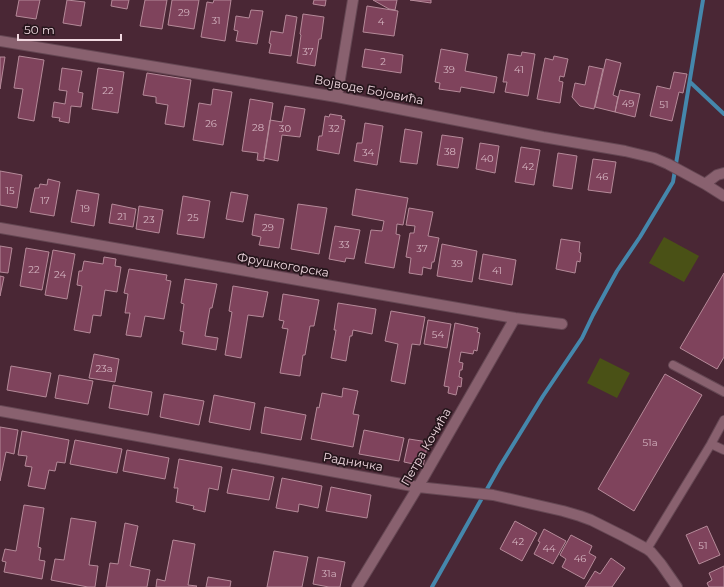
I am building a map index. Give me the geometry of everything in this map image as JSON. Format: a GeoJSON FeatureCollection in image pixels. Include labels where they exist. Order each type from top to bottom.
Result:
{"type":"FeatureCollection","features":[{"type":"Feature","properties":{"kind":"street"},"geometry":{"type":"LineString","coordinates":[[337,97],[353,0]]}},
{"type":"Feature","properties":{"kind":"street","name":"Војводе Бојовића"},"geometry":{"type":"LineString","coordinates":[[0,41],[337,97],[543,137],[625,151],[654,158],[668,164],[724,196]]}},
{"type":"Feature","properties":{"kind":"street"},"geometry":{"type":"LineString","coordinates":[[705,184],[717,174],[724,173]]}},
{"type":"Feature","properties":{"kind":"street","name":"Фрушкогорска"},"geometry":{"type":"LineString","coordinates":[[0,228],[515,318],[562,324]]}},
{"type":"Feature","properties":{"kind":"street","name":"Петра Кочића"},"geometry":{"type":"LineString","coordinates":[[357,587],[418,488],[515,318]]}},
{"type":"Feature","properties":{"kind":"street","name":"Радничка"},"geometry":{"type":"LineString","coordinates":[[0,411],[418,488],[493,496],[562,511],[580,516],[609,528],[647,549],[661,564],[677,587]]}},
{"type":"Feature","properties":{"kind":"lane"},"geometry":{"type":"LineString","coordinates":[[673,365],[724,392]]}},
{"type":"Feature","properties":{"kind":"lane"},"geometry":{"type":"LineString","coordinates":[[647,549],[724,420]]}},
{"type":"Feature","properties":{"kind":"lane"},"geometry":{"type":"LineString","coordinates":[[711,444],[724,450]]}},
{"type":"Feature","properties":{"kind":"green space"},"geometry":{"type":"Polygon","coordinates":[[[664,237],[699,256],[684,282],[649,263],[664,237]]]}},
{"type":"Feature","properties":{"kind":"green space"},"geometry":{"type":"Polygon","coordinates":[[[600,358],[630,373],[617,398],[587,383],[600,358]]]}},
{"type":"Feature","properties":{"kind":"building"},"geometry":{"type":"Polygon","coordinates":[[[19,0],[40,0],[36,19],[16,16],[19,0]]]}},
{"type":"Feature","properties":{"kind":"building"},"geometry":{"type":"Polygon","coordinates":[[[67,0],[85,2],[81,26],[63,23],[67,0]]]}},
{"type":"Feature","properties":{"kind":"building"},"geometry":{"type":"Polygon","coordinates":[[[112,0],[129,0],[127,9],[111,6],[112,0]]]}},
{"type":"Feature","properties":{"kind":"building"},"geometry":{"type":"Polygon","coordinates":[[[145,0],[167,0],[162,29],[140,26],[145,0]]]}},
{"type":"Feature","properties":{"kind":"building"},"geometry":{"type":"Polygon","coordinates":[[[172,0],[199,0],[194,29],[168,25],[172,0]]]}},
{"type":"Feature","properties":{"kind":"building"},"geometry":{"type":"Polygon","coordinates":[[[214,0],[231,0],[225,41],[201,37],[207,2],[213,3],[214,0]]]}},
{"type":"Feature","properties":{"kind":"building"},"geometry":{"type":"Polygon","coordinates":[[[314,0],[326,0],[325,6],[313,4],[314,0]]]}},
{"type":"Feature","properties":{"kind":"building"},"geometry":{"type":"Polygon","coordinates":[[[373,0],[397,0],[395,10],[389,9],[373,0]]]}},
{"type":"Feature","properties":{"kind":"building"},"geometry":{"type":"Polygon","coordinates":[[[410,0],[431,0],[431,3],[410,0]]]}},
{"type":"Feature","properties":{"kind":"building"},"geometry":{"type":"Polygon","coordinates":[[[367,6],[398,11],[394,36],[363,32],[367,6]]]}},
{"type":"Feature","properties":{"kind":"building"},"geometry":{"type":"Polygon","coordinates":[[[251,10],[263,11],[257,44],[236,41],[238,31],[234,30],[236,16],[249,18],[251,10]]]}},
{"type":"Feature","properties":{"kind":"building"},"geometry":{"type":"Polygon","coordinates":[[[303,14],[324,17],[315,66],[297,63],[303,14]]]}},
{"type":"Feature","properties":{"kind":"building"},"geometry":{"type":"Polygon","coordinates":[[[286,15],[297,17],[291,56],[269,53],[271,31],[283,33],[286,15]]]}},
{"type":"Feature","properties":{"kind":"building"},"geometry":{"type":"Polygon","coordinates":[[[365,49],[403,55],[401,73],[362,67],[365,49]]]}},
{"type":"Feature","properties":{"kind":"building"},"geometry":{"type":"Polygon","coordinates":[[[441,49],[468,54],[465,71],[497,77],[494,93],[461,87],[460,92],[439,89],[440,83],[435,82],[441,49]]]}},
{"type":"Feature","properties":{"kind":"building"},"geometry":{"type":"Polygon","coordinates":[[[522,52],[535,54],[528,96],[505,92],[507,82],[503,82],[508,54],[521,56],[522,52]]]}},
{"type":"Feature","properties":{"kind":"building"},"geometry":{"type":"Polygon","coordinates":[[[19,56],[44,60],[34,121],[18,118],[23,89],[14,88],[19,56]]]}},
{"type":"Feature","properties":{"kind":"building"},"geometry":{"type":"Polygon","coordinates":[[[554,56],[568,59],[564,77],[560,76],[559,81],[563,82],[560,103],[537,99],[545,58],[553,60],[554,56]]]}},
{"type":"Feature","properties":{"kind":"building"},"geometry":{"type":"Polygon","coordinates":[[[0,57],[5,57],[0,89],[0,57]]]}},
{"type":"Feature","properties":{"kind":"building"},"geometry":{"type":"Polygon","coordinates":[[[606,59],[621,63],[613,95],[618,97],[615,112],[595,107],[606,59]]]}},
{"type":"Feature","properties":{"kind":"building"},"geometry":{"type":"Polygon","coordinates":[[[589,66],[603,69],[594,109],[580,106],[572,97],[575,83],[585,85],[589,66]]]}},
{"type":"Feature","properties":{"kind":"building"},"geometry":{"type":"Polygon","coordinates":[[[62,68],[82,71],[78,92],[83,93],[81,107],[71,106],[69,123],[59,121],[60,118],[52,117],[54,102],[65,104],[67,91],[59,90],[62,68]]]}},
{"type":"Feature","properties":{"kind":"building"},"geometry":{"type":"Polygon","coordinates":[[[98,68],[124,72],[118,113],[92,109],[98,68]]]}},
{"type":"Feature","properties":{"kind":"building"},"geometry":{"type":"Polygon","coordinates":[[[674,72],[687,74],[683,93],[679,92],[672,121],[650,116],[657,86],[670,89],[674,72]]]}},
{"type":"Feature","properties":{"kind":"building"},"geometry":{"type":"Polygon","coordinates":[[[147,73],[191,80],[184,127],[165,124],[168,105],[156,103],[156,97],[143,95],[147,73]]]}},
{"type":"Feature","properties":{"kind":"building"},"geometry":{"type":"Polygon","coordinates":[[[213,89],[232,92],[223,145],[193,140],[199,103],[211,105],[213,89]]]}},
{"type":"Feature","properties":{"kind":"building"},"geometry":{"type":"Polygon","coordinates":[[[620,90],[640,94],[635,117],[615,112],[620,90]]]}},
{"type":"Feature","properties":{"kind":"building"},"geometry":{"type":"Polygon","coordinates":[[[250,99],[273,103],[264,161],[257,160],[258,153],[242,151],[250,99]]]}},
{"type":"Feature","properties":{"kind":"building"},"geometry":{"type":"Polygon","coordinates":[[[285,106],[305,109],[300,137],[282,135],[278,161],[264,158],[270,120],[282,122],[285,106]]]}},
{"type":"Feature","properties":{"kind":"building"},"geometry":{"type":"Polygon","coordinates":[[[330,114],[342,116],[341,119],[345,120],[339,154],[317,150],[319,136],[322,136],[325,116],[329,117],[330,114]]]}},
{"type":"Feature","properties":{"kind":"building"},"geometry":{"type":"Polygon","coordinates":[[[365,123],[383,126],[377,165],[354,161],[357,143],[362,143],[365,123]]]}},
{"type":"Feature","properties":{"kind":"building"},"geometry":{"type":"Polygon","coordinates":[[[405,129],[422,132],[417,164],[400,162],[405,129]]]}},
{"type":"Feature","properties":{"kind":"building"},"geometry":{"type":"Polygon","coordinates":[[[442,135],[463,138],[458,168],[437,165],[442,135]]]}},
{"type":"Feature","properties":{"kind":"building"},"geometry":{"type":"Polygon","coordinates":[[[480,143],[499,146],[495,173],[476,169],[480,143]]]}},
{"type":"Feature","properties":{"kind":"building"},"geometry":{"type":"Polygon","coordinates":[[[521,147],[540,150],[534,185],[515,182],[521,147]]]}},
{"type":"Feature","properties":{"kind":"building"},"geometry":{"type":"Polygon","coordinates":[[[558,153],[577,156],[572,189],[553,186],[558,153]]]}},
{"type":"Feature","properties":{"kind":"building"},"geometry":{"type":"Polygon","coordinates":[[[593,159],[616,162],[611,193],[588,190],[593,159]]]}},
{"type":"Feature","properties":{"kind":"building"},"geometry":{"type":"Polygon","coordinates":[[[0,171],[22,175],[17,208],[0,205],[0,171]]]}},
{"type":"Feature","properties":{"kind":"building"},"geometry":{"type":"Polygon","coordinates":[[[48,179],[60,182],[54,216],[30,212],[35,188],[39,188],[40,184],[47,185],[48,179]]]}},
{"type":"Feature","properties":{"kind":"building"},"geometry":{"type":"Polygon","coordinates":[[[356,189],[408,198],[403,225],[397,224],[396,234],[400,235],[394,268],[365,263],[371,230],[382,231],[384,221],[352,215],[356,189]]]}},
{"type":"Feature","properties":{"kind":"building"},"geometry":{"type":"Polygon","coordinates":[[[77,190],[99,194],[94,226],[71,222],[77,190]]]}},
{"type":"Feature","properties":{"kind":"building"},"geometry":{"type":"Polygon","coordinates":[[[231,192],[248,195],[243,222],[226,219],[231,192]]]}},
{"type":"Feature","properties":{"kind":"building"},"geometry":{"type":"Polygon","coordinates":[[[183,196],[210,201],[204,238],[177,234],[183,196]]]}},
{"type":"Feature","properties":{"kind":"building"},"geometry":{"type":"Polygon","coordinates":[[[112,204],[136,209],[133,227],[109,223],[112,204]]]}},
{"type":"Feature","properties":{"kind":"building"},"geometry":{"type":"Polygon","coordinates":[[[298,204],[327,208],[319,254],[291,249],[298,204]]]}},
{"type":"Feature","properties":{"kind":"building"},"geometry":{"type":"Polygon","coordinates":[[[139,206],[163,210],[159,233],[136,229],[139,206]]]}},
{"type":"Feature","properties":{"kind":"building"},"geometry":{"type":"Polygon","coordinates":[[[409,208],[433,212],[428,236],[439,238],[431,269],[423,267],[422,275],[409,273],[411,258],[406,257],[410,233],[414,233],[415,226],[406,225],[409,208]]]}},
{"type":"Feature","properties":{"kind":"building"},"geometry":{"type":"Polygon","coordinates":[[[255,214],[284,219],[279,248],[259,245],[261,237],[252,235],[255,214]]]}},
{"type":"Feature","properties":{"kind":"building"},"geometry":{"type":"Polygon","coordinates":[[[335,226],[360,230],[354,259],[346,258],[345,262],[329,259],[335,226]]]}},
{"type":"Feature","properties":{"kind":"building"},"geometry":{"type":"Polygon","coordinates":[[[561,239],[580,242],[580,262],[577,261],[575,273],[556,269],[561,239]]]}},
{"type":"Feature","properties":{"kind":"building"},"geometry":{"type":"Polygon","coordinates":[[[442,244],[477,251],[472,282],[437,276],[442,244]]]}},
{"type":"Feature","properties":{"kind":"building"},"geometry":{"type":"Polygon","coordinates":[[[0,246],[12,248],[8,273],[0,272],[0,246]]]}},
{"type":"Feature","properties":{"kind":"building"},"geometry":{"type":"Polygon","coordinates":[[[26,248],[49,252],[42,290],[20,286],[26,248]]]}},
{"type":"Feature","properties":{"kind":"building"},"geometry":{"type":"Polygon","coordinates":[[[53,250],[75,254],[67,299],[45,295],[53,250]]]}},
{"type":"Feature","properties":{"kind":"building"},"geometry":{"type":"Polygon","coordinates":[[[483,254],[516,260],[512,285],[479,279],[483,254]]]}},
{"type":"Feature","properties":{"kind":"building"},"geometry":{"type":"Polygon","coordinates":[[[104,257],[116,259],[115,266],[121,267],[117,292],[105,290],[101,316],[93,315],[90,333],[74,330],[82,286],[77,285],[79,271],[82,271],[84,261],[103,264],[104,257]]]}},
{"type":"Feature","properties":{"kind":"building"},"geometry":{"type":"Polygon","coordinates":[[[129,269],[167,275],[166,280],[171,281],[164,319],[145,316],[141,337],[126,335],[130,313],[125,313],[128,294],[124,293],[129,269]]]}},
{"type":"Feature","properties":{"kind":"building"},"geometry":{"type":"Polygon","coordinates":[[[724,273],[724,357],[717,369],[680,348],[724,273]]]}},
{"type":"Feature","properties":{"kind":"building"},"geometry":{"type":"Polygon","coordinates":[[[0,276],[4,277],[0,296],[0,276]]]}},
{"type":"Feature","properties":{"kind":"building"},"geometry":{"type":"Polygon","coordinates":[[[185,279],[217,284],[212,308],[210,308],[205,336],[218,338],[216,350],[182,344],[184,332],[180,331],[184,304],[181,303],[185,279]]]}},
{"type":"Feature","properties":{"kind":"building"},"geometry":{"type":"Polygon","coordinates":[[[233,286],[268,292],[263,317],[248,315],[241,358],[225,355],[232,312],[229,311],[233,286]]]}},
{"type":"Feature","properties":{"kind":"building"},"geometry":{"type":"Polygon","coordinates":[[[283,294],[319,300],[314,326],[310,326],[300,376],[280,373],[288,329],[282,328],[284,321],[279,320],[283,294]]]}},
{"type":"Feature","properties":{"kind":"building"},"geometry":{"type":"Polygon","coordinates":[[[338,303],[376,309],[372,334],[353,330],[352,336],[350,336],[346,361],[331,358],[336,330],[334,330],[338,303]]]}},
{"type":"Feature","properties":{"kind":"building"},"geometry":{"type":"Polygon","coordinates":[[[391,311],[425,317],[420,345],[412,344],[405,384],[391,381],[398,344],[385,341],[391,311]]]}},
{"type":"Feature","properties":{"kind":"building"},"geometry":{"type":"Polygon","coordinates":[[[428,320],[451,324],[447,348],[424,344],[428,320]]]}},
{"type":"Feature","properties":{"kind":"building"},"geometry":{"type":"Polygon","coordinates":[[[455,323],[478,328],[477,332],[480,333],[477,351],[474,350],[473,354],[461,352],[459,362],[463,363],[459,377],[462,378],[461,387],[458,386],[456,395],[448,393],[449,387],[444,386],[455,323]]]}},
{"type":"Feature","properties":{"kind":"building"},"geometry":{"type":"Polygon","coordinates":[[[94,354],[119,359],[115,382],[89,378],[94,354]]]}},
{"type":"Feature","properties":{"kind":"building"},"geometry":{"type":"Polygon","coordinates":[[[11,366],[51,373],[46,397],[7,390],[11,366]]]}},
{"type":"Feature","properties":{"kind":"building"},"geometry":{"type":"Polygon","coordinates":[[[665,374],[702,395],[634,511],[598,489],[665,374]]]}},
{"type":"Feature","properties":{"kind":"building"},"geometry":{"type":"Polygon","coordinates":[[[59,375],[93,381],[88,404],[55,398],[59,375]]]}},
{"type":"Feature","properties":{"kind":"building"},"geometry":{"type":"Polygon","coordinates":[[[113,385],[152,392],[148,415],[109,408],[113,385]]]}},
{"type":"Feature","properties":{"kind":"building"},"geometry":{"type":"Polygon","coordinates":[[[343,388],[358,391],[353,414],[359,415],[353,447],[311,439],[317,407],[319,408],[322,393],[342,397],[343,388]]]}},
{"type":"Feature","properties":{"kind":"building"},"geometry":{"type":"Polygon","coordinates":[[[164,394],[204,401],[199,425],[160,417],[164,394]]]}},
{"type":"Feature","properties":{"kind":"building"},"geometry":{"type":"Polygon","coordinates":[[[214,395],[255,403],[250,430],[209,422],[214,395]]]}},
{"type":"Feature","properties":{"kind":"building"},"geometry":{"type":"Polygon","coordinates":[[[265,407],[306,415],[301,440],[261,433],[265,407]]]}},
{"type":"Feature","properties":{"kind":"building"},"geometry":{"type":"Polygon","coordinates":[[[0,427],[18,430],[14,454],[6,452],[0,481],[0,427]]]}},
{"type":"Feature","properties":{"kind":"building"},"geometry":{"type":"Polygon","coordinates":[[[364,430],[404,438],[399,461],[359,454],[364,430]]]}},
{"type":"Feature","properties":{"kind":"building"},"geometry":{"type":"Polygon","coordinates":[[[22,431],[69,440],[65,463],[57,462],[55,471],[49,470],[45,489],[28,486],[32,467],[25,466],[27,456],[18,455],[22,431]]]}},
{"type":"Feature","properties":{"kind":"building"},"geometry":{"type":"Polygon","coordinates":[[[409,439],[428,442],[423,466],[404,462],[409,439]]]}},
{"type":"Feature","properties":{"kind":"building"},"geometry":{"type":"Polygon","coordinates":[[[75,440],[122,449],[117,473],[70,464],[75,440]]]}},
{"type":"Feature","properties":{"kind":"building"},"geometry":{"type":"Polygon","coordinates":[[[127,450],[169,458],[165,479],[123,471],[127,450]]]}},
{"type":"Feature","properties":{"kind":"building"},"geometry":{"type":"Polygon","coordinates":[[[179,459],[222,467],[218,490],[209,488],[205,512],[193,509],[194,506],[176,502],[178,488],[174,488],[179,459]]]}},
{"type":"Feature","properties":{"kind":"building"},"geometry":{"type":"Polygon","coordinates":[[[232,469],[274,477],[269,500],[227,493],[232,469]]]}},
{"type":"Feature","properties":{"kind":"building"},"geometry":{"type":"Polygon","coordinates":[[[282,478],[322,486],[318,508],[299,504],[298,512],[276,508],[282,478]]]}},
{"type":"Feature","properties":{"kind":"building"},"geometry":{"type":"Polygon","coordinates":[[[331,487],[371,495],[367,518],[326,511],[331,487]]]}},
{"type":"Feature","properties":{"kind":"building"},"geometry":{"type":"Polygon","coordinates":[[[24,505],[44,508],[38,547],[41,548],[39,560],[45,561],[42,579],[4,572],[6,562],[2,561],[5,549],[16,551],[24,505]]]}},
{"type":"Feature","properties":{"kind":"building"},"geometry":{"type":"Polygon","coordinates":[[[71,518],[96,522],[89,565],[98,566],[95,587],[51,580],[55,559],[64,560],[71,518]]]}},
{"type":"Feature","properties":{"kind":"building"},"geometry":{"type":"Polygon","coordinates":[[[515,521],[537,533],[522,561],[500,549],[515,521]]]}},
{"type":"Feature","properties":{"kind":"building"},"geometry":{"type":"Polygon","coordinates":[[[125,523],[138,526],[130,566],[150,570],[147,587],[106,587],[110,563],[118,564],[125,523]]]}},
{"type":"Feature","properties":{"kind":"building"},"geometry":{"type":"Polygon","coordinates":[[[707,526],[720,555],[699,564],[686,535],[707,526]]]}},
{"type":"Feature","properties":{"kind":"building"},"geometry":{"type":"Polygon","coordinates":[[[544,529],[566,541],[553,564],[534,554],[544,529]]]}},
{"type":"Feature","properties":{"kind":"building"},"geometry":{"type":"Polygon","coordinates":[[[571,535],[592,546],[589,553],[596,557],[584,579],[562,567],[566,559],[560,555],[571,535]]]}},
{"type":"Feature","properties":{"kind":"building"},"geometry":{"type":"Polygon","coordinates":[[[173,540],[195,544],[188,585],[197,586],[196,587],[156,587],[157,579],[165,581],[173,540]]]}},
{"type":"Feature","properties":{"kind":"building"},"geometry":{"type":"Polygon","coordinates":[[[274,551],[308,557],[302,587],[267,587],[274,551]]]}},
{"type":"Feature","properties":{"kind":"building"},"geometry":{"type":"Polygon","coordinates":[[[318,557],[345,562],[340,587],[329,587],[313,584],[318,557]]]}},
{"type":"Feature","properties":{"kind":"building"},"geometry":{"type":"Polygon","coordinates":[[[611,558],[625,568],[612,587],[585,587],[595,571],[600,574],[611,558]]]}},
{"type":"Feature","properties":{"kind":"building"},"geometry":{"type":"Polygon","coordinates":[[[724,566],[724,587],[709,587],[707,583],[712,580],[709,573],[724,566]]]}},
{"type":"Feature","properties":{"kind":"building"},"geometry":{"type":"Polygon","coordinates":[[[208,577],[231,581],[230,587],[206,587],[208,577]]]}},
{"type":"Feature","properties":{"kind":"waterway"},"geometry":{"type":"LineString","coordinates":[[432,587],[500,466],[543,396],[582,338],[617,271],[640,237],[673,182],[703,0]]}},
{"type":"Feature","properties":{"kind":"waterway"},"geometry":{"type":"LineString","coordinates":[[690,82],[724,114]]}}]}
